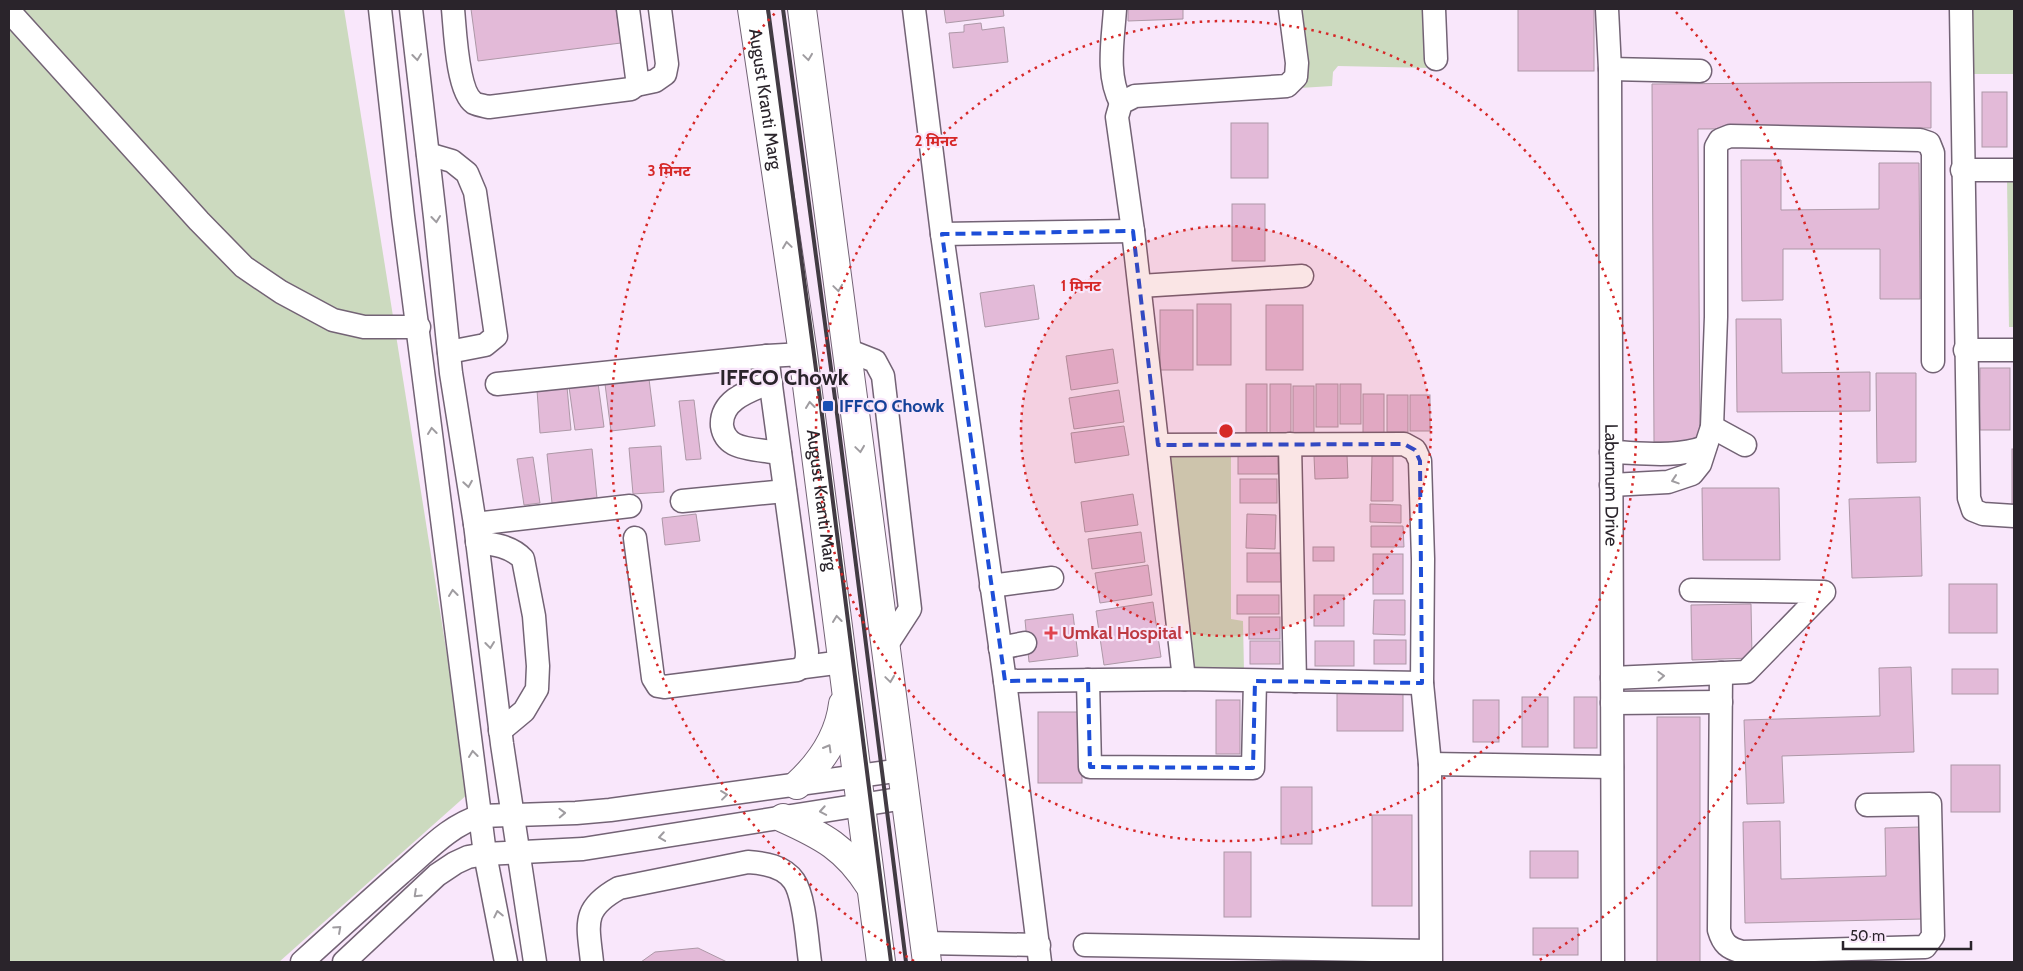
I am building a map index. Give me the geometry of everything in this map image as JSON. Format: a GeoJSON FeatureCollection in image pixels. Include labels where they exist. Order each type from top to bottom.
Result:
{"type":"FeatureCollection","features":[{"type":"Feature","properties":{"kind":"main road","name":"August Kranti Marg"},"geometry":{"type":"LineString","coordinates":[[752,9],[803,354],[881,962]]}},
{"type":"Feature","properties":{"kind":"main road"},"geometry":{"type":"LineString","coordinates":[[802,9],[926,952]]}},
{"type":"Feature","properties":{"kind":"main road"},"geometry":{"type":"LineString","coordinates":[[797,785],[816,768],[831,745],[842,716],[844,673]]}},
{"type":"Feature","properties":{"kind":"main road"},"geometry":{"type":"LineString","coordinates":[[783,818],[819,834],[845,854],[857,867],[872,890]]}},
{"type":"Feature","properties":{"kind":"street"},"geometry":{"type":"LineString","coordinates":[[380,9],[403,216],[419,327],[485,854],[506,962]]}},
{"type":"Feature","properties":{"kind":"street"},"geometry":{"type":"LineString","coordinates":[[411,9],[449,352],[476,533],[500,731],[535,962]]}},
{"type":"Feature","properties":{"kind":"street"},"geometry":{"type":"LineString","coordinates":[[453,9],[465,92],[474,103],[489,107],[631,89],[636,85],[655,81],[665,74],[667,64],[660,9]]}},
{"type":"Feature","properties":{"kind":"street"},"geometry":{"type":"LineString","coordinates":[[628,9],[637,78],[636,85]]}},
{"type":"Feature","properties":{"kind":"street"},"geometry":{"type":"LineString","coordinates":[[914,9],[942,234],[1005,681],[1040,954],[926,952]]}},
{"type":"Feature","properties":{"kind":"street"},"geometry":{"type":"LineString","coordinates":[[1115,9],[1112,68],[1114,91],[1121,103]]}},
{"type":"Feature","properties":{"kind":"street"},"geometry":{"type":"LineString","coordinates":[[1184,680],[1140,286],[1117,117],[1121,103],[1134,96],[1287,86],[1296,77],[1297,62],[1290,9]]}},
{"type":"Feature","properties":{"kind":"street"},"geometry":{"type":"LineString","coordinates":[[1434,9],[1436,59]]}},
{"type":"Feature","properties":{"kind":"street","name":"Laburnum Drive"},"geometry":{"type":"LineString","coordinates":[[1607,9],[1610,69],[1613,962]]}},
{"type":"Feature","properties":{"kind":"street"},"geometry":{"type":"LineString","coordinates":[[1961,9],[1962,170],[1969,498],[1973,510],[1984,514],[2014,516]]}},
{"type":"Feature","properties":{"kind":"street"},"geometry":{"type":"LineString","coordinates":[[9,11],[198,221],[244,267],[281,292],[333,320],[364,327],[419,327]]}},
{"type":"Feature","properties":{"kind":"street"},"geometry":{"type":"LineString","coordinates":[[1610,69],[1700,71]]}},
{"type":"Feature","properties":{"kind":"street"},"geometry":{"type":"LineString","coordinates":[[1612,485],[1668,482],[1692,474],[1700,464],[1708,437],[1716,317],[1716,147],[1720,140],[1730,136],[1920,140],[1929,144],[1933,153],[1933,361]]}},
{"type":"Feature","properties":{"kind":"street"},"geometry":{"type":"LineString","coordinates":[[428,154],[452,161],[467,173],[472,185],[496,336],[484,345],[449,352]]}},
{"type":"Feature","properties":{"kind":"street"},"geometry":{"type":"LineString","coordinates":[[1962,170],[2014,170]]}},
{"type":"Feature","properties":{"kind":"street"},"geometry":{"type":"LineString","coordinates":[[942,234],[1133,231]]}},
{"type":"Feature","properties":{"kind":"street"},"geometry":{"type":"LineString","coordinates":[[1140,286],[1302,276]]}},
{"type":"Feature","properties":{"kind":"street"},"geometry":{"type":"LineString","coordinates":[[1965,350],[2014,350]]}},
{"type":"Feature","properties":{"kind":"street"},"geometry":{"type":"LineString","coordinates":[[497,384],[767,356],[803,354]]}},
{"type":"Feature","properties":{"kind":"street"},"geometry":{"type":"LineString","coordinates":[[767,356],[807,651],[807,661],[804,667]]}},
{"type":"Feature","properties":{"kind":"street"},"geometry":{"type":"LineString","coordinates":[[771,382],[738,397],[726,409],[722,421],[723,434],[734,444],[780,454]]}},
{"type":"Feature","properties":{"kind":"street"},"geometry":{"type":"LineString","coordinates":[[1612,452],[1669,454],[1693,452],[1708,437]]}},
{"type":"Feature","properties":{"kind":"street"},"geometry":{"type":"LineString","coordinates":[[1708,437],[1745,445]]}},
{"type":"Feature","properties":{"kind":"street"},"geometry":{"type":"LineString","coordinates":[[1290,444],[1295,681]]}},
{"type":"Feature","properties":{"kind":"street"},"geometry":{"type":"LineString","coordinates":[[1085,945],[1213,955],[1430,957],[1430,764],[1422,683],[1423,559],[1421,481],[1420,461],[1415,450],[1404,444],[1158,445]]}},
{"type":"Feature","properties":{"kind":"street"},"geometry":{"type":"LineString","coordinates":[[682,501],[785,491]]}},
{"type":"Feature","properties":{"kind":"street"},"geometry":{"type":"LineString","coordinates":[[476,533],[630,506]]}},
{"type":"Feature","properties":{"kind":"street"},"geometry":{"type":"LineString","coordinates":[[476,533],[496,545],[518,553],[523,559],[534,616],[538,666],[537,689],[524,711],[500,731]]}},
{"type":"Feature","properties":{"kind":"street"},"geometry":{"type":"LineString","coordinates":[[635,538],[653,678],[658,686],[664,687],[797,670],[804,667],[844,673]]}},
{"type":"Feature","properties":{"kind":"street"},"geometry":{"type":"LineString","coordinates":[[991,586],[1052,578]]}},
{"type":"Feature","properties":{"kind":"street"},"geometry":{"type":"LineString","coordinates":[[1612,678],[1746,672],[1824,592],[1691,590]]}},
{"type":"Feature","properties":{"kind":"street"},"geometry":{"type":"LineString","coordinates":[[1000,648],[1025,643]]}},
{"type":"Feature","properties":{"kind":"street"},"geometry":{"type":"LineString","coordinates":[[1721,673],[1719,930],[1722,952],[1730,949],[1742,952],[1924,947],[1933,936],[1930,804],[1867,805]]}},
{"type":"Feature","properties":{"kind":"street"},"geometry":{"type":"LineString","coordinates":[[1088,680],[1090,767],[1243,768],[1253,768],[1255,681]]}},
{"type":"Feature","properties":{"kind":"street"},"geometry":{"type":"LineString","coordinates":[[1005,681],[1184,680],[1422,683]]}},
{"type":"Feature","properties":{"kind":"street"},"geometry":{"type":"LineString","coordinates":[[1612,703],[1721,702]]}},
{"type":"Feature","properties":{"kind":"street"},"geometry":{"type":"LineString","coordinates":[[1430,764],[1612,767]]}},
{"type":"Feature","properties":{"kind":"street"},"geometry":{"type":"LineString","coordinates":[[302,962],[451,830],[467,820],[481,816],[610,810],[902,770]]}},
{"type":"Feature","properties":{"kind":"street"},"geometry":{"type":"LineString","coordinates":[[344,962],[437,875],[468,857],[485,854],[583,849],[905,798]]}},
{"type":"Feature","properties":{"kind":"street"},"geometry":{"type":"LineString","coordinates":[[592,962],[589,929],[591,911],[602,898],[619,888],[748,862],[765,863],[780,869],[794,880],[801,900],[810,962]]}},
{"type":"Feature","properties":{"kind":"highlighted area"},"geometry":{"type":"Polygon","coordinates":[[[1133,231],[1158,445],[1404,444],[1415,450],[1420,461],[1422,683],[1255,681],[1253,768],[1090,767],[1088,680],[1005,681],[942,234],[1133,231]]]}},
{"type":"Feature","properties":{"kind":"green space"},"geometry":{"type":"Polygon","coordinates":[[[9,9],[344,9],[469,793],[279,962],[9,962],[9,9]]]}},
{"type":"Feature","properties":{"kind":"green space"},"geometry":{"type":"Polygon","coordinates":[[[1297,9],[1429,9],[1432,68],[1338,66],[1333,72],[1332,86],[1300,88],[1297,9]]]}},
{"type":"Feature","properties":{"kind":"green space"},"geometry":{"type":"Polygon","coordinates":[[[1968,9],[2014,9],[2014,74],[1969,74],[1968,9]]]}},
{"type":"Feature","properties":{"kind":"green space"},"geometry":{"type":"Polygon","coordinates":[[[2007,178],[2014,178],[2014,327],[2009,327],[2007,178]]]}},
{"type":"Feature","properties":{"kind":"green space"},"geometry":{"type":"Polygon","coordinates":[[[1166,455],[1231,456],[1231,619],[1243,621],[1244,672],[1191,672],[1166,455]]]}},
{"type":"Feature","properties":{"kind":"building"},"geometry":{"type":"Polygon","coordinates":[[[471,9],[616,9],[621,43],[478,61],[471,9]]]}},
{"type":"Feature","properties":{"kind":"building"},"geometry":{"type":"Polygon","coordinates":[[[944,9],[1003,9],[1004,16],[946,23],[944,9]]]}},
{"type":"Feature","properties":{"kind":"building"},"geometry":{"type":"Polygon","coordinates":[[[1128,9],[1183,9],[1183,19],[1128,21],[1128,9]]]}},
{"type":"Feature","properties":{"kind":"building"},"geometry":{"type":"Polygon","coordinates":[[[1518,9],[1594,9],[1594,71],[1518,71],[1518,9]]]}},
{"type":"Feature","properties":{"kind":"building"},"geometry":{"type":"Polygon","coordinates":[[[981,23],[982,30],[1004,27],[1008,62],[953,68],[949,33],[964,32],[964,25],[981,23]]]}},
{"type":"Feature","properties":{"kind":"building"},"geometry":{"type":"Polygon","coordinates":[[[1931,82],[1931,128],[1698,129],[1700,442],[1654,442],[1652,84],[1931,82]]]}},
{"type":"Feature","properties":{"kind":"building"},"geometry":{"type":"Polygon","coordinates":[[[1982,92],[2007,92],[2007,147],[1982,147],[1982,92]]]}},
{"type":"Feature","properties":{"kind":"building"},"geometry":{"type":"Polygon","coordinates":[[[1231,123],[1268,123],[1268,178],[1231,178],[1231,123]]]}},
{"type":"Feature","properties":{"kind":"building"},"geometry":{"type":"Polygon","coordinates":[[[1741,160],[1781,160],[1781,210],[1879,209],[1879,163],[1919,163],[1920,299],[1880,299],[1880,249],[1783,249],[1783,300],[1742,301],[1741,160]]]}},
{"type":"Feature","properties":{"kind":"building"},"geometry":{"type":"Polygon","coordinates":[[[1232,204],[1265,204],[1265,261],[1232,261],[1232,204]]]}},
{"type":"Feature","properties":{"kind":"building"},"geometry":{"type":"Polygon","coordinates":[[[1034,285],[1039,319],[985,327],[980,293],[1034,285]]]}},
{"type":"Feature","properties":{"kind":"building"},"geometry":{"type":"Polygon","coordinates":[[[1197,304],[1231,304],[1231,365],[1197,365],[1197,304]]]}},
{"type":"Feature","properties":{"kind":"building"},"geometry":{"type":"Polygon","coordinates":[[[1266,305],[1303,305],[1303,370],[1266,370],[1266,305]]]}},
{"type":"Feature","properties":{"kind":"building"},"geometry":{"type":"Polygon","coordinates":[[[1160,310],[1193,310],[1193,370],[1160,370],[1160,310]]]}},
{"type":"Feature","properties":{"kind":"building"},"geometry":{"type":"Polygon","coordinates":[[[1736,319],[1781,319],[1782,373],[1870,372],[1870,411],[1737,412],[1736,319]]]}},
{"type":"Feature","properties":{"kind":"building"},"geometry":{"type":"Polygon","coordinates":[[[1113,349],[1118,383],[1071,390],[1066,356],[1113,349]]]}},
{"type":"Feature","properties":{"kind":"building"},"geometry":{"type":"Polygon","coordinates":[[[1980,368],[2010,368],[2010,430],[1980,430],[1980,368]]]}},
{"type":"Feature","properties":{"kind":"building"},"geometry":{"type":"Polygon","coordinates":[[[1876,373],[1916,373],[1916,462],[1877,463],[1876,373]]]}},
{"type":"Feature","properties":{"kind":"building"},"geometry":{"type":"Polygon","coordinates":[[[649,379],[655,426],[611,431],[605,384],[649,379]]]}},
{"type":"Feature","properties":{"kind":"building"},"geometry":{"type":"Polygon","coordinates":[[[598,383],[604,427],[575,430],[569,387],[598,383]]]}},
{"type":"Feature","properties":{"kind":"building"},"geometry":{"type":"Polygon","coordinates":[[[1246,384],[1267,384],[1267,434],[1246,434],[1246,384]]]}},
{"type":"Feature","properties":{"kind":"building"},"geometry":{"type":"Polygon","coordinates":[[[1270,384],[1291,384],[1291,434],[1270,434],[1270,384]]]}},
{"type":"Feature","properties":{"kind":"building"},"geometry":{"type":"Polygon","coordinates":[[[1316,384],[1338,384],[1338,427],[1316,427],[1316,384]]]}},
{"type":"Feature","properties":{"kind":"building"},"geometry":{"type":"Polygon","coordinates":[[[1340,384],[1361,384],[1361,424],[1340,424],[1340,384]]]}},
{"type":"Feature","properties":{"kind":"building"},"geometry":{"type":"Polygon","coordinates":[[[1293,386],[1314,386],[1314,433],[1293,433],[1293,386]]]}},
{"type":"Feature","properties":{"kind":"building"},"geometry":{"type":"Polygon","coordinates":[[[567,387],[571,430],[540,433],[537,390],[567,387]]]}},
{"type":"Feature","properties":{"kind":"building"},"geometry":{"type":"Polygon","coordinates":[[[1119,390],[1124,422],[1074,429],[1069,398],[1119,390]]]}},
{"type":"Feature","properties":{"kind":"building"},"geometry":{"type":"Polygon","coordinates":[[[1363,394],[1384,394],[1384,434],[1363,434],[1363,394]]]}},
{"type":"Feature","properties":{"kind":"building"},"geometry":{"type":"Polygon","coordinates":[[[1387,395],[1408,395],[1408,432],[1387,432],[1387,395]]]}},
{"type":"Feature","properties":{"kind":"building"},"geometry":{"type":"Polygon","coordinates":[[[1410,395],[1430,395],[1430,431],[1410,431],[1410,395]]]}},
{"type":"Feature","properties":{"kind":"building"},"geometry":{"type":"Polygon","coordinates":[[[694,400],[701,459],[686,460],[679,401],[694,400]]]}},
{"type":"Feature","properties":{"kind":"building"},"geometry":{"type":"Polygon","coordinates":[[[1124,426],[1129,455],[1075,463],[1071,433],[1124,426]]]}},
{"type":"Feature","properties":{"kind":"building"},"geometry":{"type":"Polygon","coordinates":[[[661,446],[664,492],[633,494],[629,448],[661,446]]]}},
{"type":"Feature","properties":{"kind":"building"},"geometry":{"type":"Polygon","coordinates":[[[592,449],[597,498],[552,503],[547,454],[592,449]]]}},
{"type":"Feature","properties":{"kind":"building"},"geometry":{"type":"Polygon","coordinates":[[[2012,449],[2014,449],[2014,507],[2012,507],[2012,449]]]}},
{"type":"Feature","properties":{"kind":"building"},"geometry":{"type":"Polygon","coordinates":[[[1238,453],[1278,453],[1278,474],[1238,474],[1238,453]]]}},
{"type":"Feature","properties":{"kind":"building"},"geometry":{"type":"Polygon","coordinates":[[[1347,455],[1348,478],[1315,479],[1314,456],[1347,455]]]}},
{"type":"Feature","properties":{"kind":"building"},"geometry":{"type":"Polygon","coordinates":[[[1372,455],[1393,455],[1393,501],[1371,501],[1372,455]]]}},
{"type":"Feature","properties":{"kind":"building"},"geometry":{"type":"Polygon","coordinates":[[[533,457],[540,503],[524,505],[517,459],[533,457]]]}},
{"type":"Feature","properties":{"kind":"building"},"geometry":{"type":"Polygon","coordinates":[[[1240,479],[1277,479],[1277,503],[1240,503],[1240,479]]]}},
{"type":"Feature","properties":{"kind":"building"},"geometry":{"type":"Polygon","coordinates":[[[1702,488],[1779,488],[1780,560],[1703,560],[1702,488]]]}},
{"type":"Feature","properties":{"kind":"building"},"geometry":{"type":"Polygon","coordinates":[[[1133,494],[1138,525],[1085,532],[1081,502],[1133,494]]]}},
{"type":"Feature","properties":{"kind":"building"},"geometry":{"type":"Polygon","coordinates":[[[1920,497],[1922,576],[1852,578],[1849,499],[1920,497]]]}},
{"type":"Feature","properties":{"kind":"building"},"geometry":{"type":"Polygon","coordinates":[[[1370,504],[1401,505],[1401,523],[1370,522],[1370,504]]]}},
{"type":"Feature","properties":{"kind":"building"},"geometry":{"type":"Polygon","coordinates":[[[696,514],[700,541],[665,545],[662,518],[696,514]]]}},
{"type":"Feature","properties":{"kind":"building"},"geometry":{"type":"Polygon","coordinates":[[[1247,514],[1276,515],[1275,549],[1246,548],[1247,514]]]}},
{"type":"Feature","properties":{"kind":"building"},"geometry":{"type":"Polygon","coordinates":[[[1371,526],[1403,526],[1404,547],[1371,547],[1371,526]]]}},
{"type":"Feature","properties":{"kind":"building"},"geometry":{"type":"Polygon","coordinates":[[[1141,532],[1145,562],[1092,569],[1088,539],[1141,532]]]}},
{"type":"Feature","properties":{"kind":"building"},"geometry":{"type":"Polygon","coordinates":[[[1313,547],[1334,547],[1334,561],[1313,561],[1313,547]]]}},
{"type":"Feature","properties":{"kind":"building"},"geometry":{"type":"Polygon","coordinates":[[[1247,553],[1281,553],[1281,582],[1247,582],[1247,553]]]}},
{"type":"Feature","properties":{"kind":"building"},"geometry":{"type":"Polygon","coordinates":[[[1373,554],[1403,554],[1403,594],[1373,594],[1373,554]]]}},
{"type":"Feature","properties":{"kind":"building"},"geometry":{"type":"Polygon","coordinates":[[[1148,565],[1152,595],[1100,603],[1095,573],[1148,565]]]}},
{"type":"Feature","properties":{"kind":"building"},"geometry":{"type":"Polygon","coordinates":[[[1949,584],[1997,584],[1997,633],[1949,633],[1949,584]]]}},
{"type":"Feature","properties":{"kind":"building"},"geometry":{"type":"Polygon","coordinates":[[[1237,595],[1279,595],[1279,614],[1237,614],[1237,595]]]}},
{"type":"Feature","properties":{"kind":"building"},"geometry":{"type":"Polygon","coordinates":[[[1314,595],[1344,595],[1344,626],[1314,626],[1314,595]]]}},
{"type":"Feature","properties":{"kind":"building"},"geometry":{"type":"Polygon","coordinates":[[[1374,600],[1405,600],[1405,635],[1373,634],[1374,600]]]}},
{"type":"Feature","properties":{"kind":"building"},"geometry":{"type":"Polygon","coordinates":[[[1153,602],[1161,657],[1104,665],[1096,611],[1153,602]]]}},
{"type":"Feature","properties":{"kind":"building"},"geometry":{"type":"Polygon","coordinates":[[[1751,604],[1752,658],[1692,660],[1691,605],[1751,604]]]}},
{"type":"Feature","properties":{"kind":"building"},"geometry":{"type":"Polygon","coordinates":[[[1073,614],[1078,656],[1029,662],[1025,620],[1073,614]]]}},
{"type":"Feature","properties":{"kind":"building"},"geometry":{"type":"Polygon","coordinates":[[[1249,617],[1280,617],[1280,639],[1249,639],[1249,617]]]}},
{"type":"Feature","properties":{"kind":"building"},"geometry":{"type":"Polygon","coordinates":[[[1374,640],[1406,640],[1406,664],[1374,664],[1374,640]]]}},
{"type":"Feature","properties":{"kind":"building"},"geometry":{"type":"Polygon","coordinates":[[[1250,641],[1280,641],[1280,664],[1250,664],[1250,641]]]}},
{"type":"Feature","properties":{"kind":"building"},"geometry":{"type":"Polygon","coordinates":[[[1315,641],[1354,641],[1354,666],[1315,666],[1315,641]]]}},
{"type":"Feature","properties":{"kind":"building"},"geometry":{"type":"Polygon","coordinates":[[[1911,667],[1914,752],[1782,756],[1784,803],[1747,804],[1744,720],[1880,716],[1879,668],[1911,667]]]}},
{"type":"Feature","properties":{"kind":"building"},"geometry":{"type":"Polygon","coordinates":[[[1952,669],[1998,669],[1998,694],[1952,694],[1952,669]]]}},
{"type":"Feature","properties":{"kind":"building"},"geometry":{"type":"Polygon","coordinates":[[[1337,693],[1403,693],[1403,731],[1337,731],[1337,693]]]}},
{"type":"Feature","properties":{"kind":"building"},"geometry":{"type":"Polygon","coordinates":[[[1522,697],[1548,697],[1548,747],[1522,747],[1522,697]]]}},
{"type":"Feature","properties":{"kind":"building"},"geometry":{"type":"Polygon","coordinates":[[[1574,697],[1597,697],[1597,748],[1574,748],[1574,697]]]}},
{"type":"Feature","properties":{"kind":"building"},"geometry":{"type":"Polygon","coordinates":[[[1216,700],[1240,700],[1240,754],[1216,754],[1216,700]]]}},
{"type":"Feature","properties":{"kind":"building"},"geometry":{"type":"Polygon","coordinates":[[[1473,700],[1499,700],[1499,742],[1473,742],[1473,700]]]}},
{"type":"Feature","properties":{"kind":"building"},"geometry":{"type":"Polygon","coordinates":[[[1038,712],[1082,712],[1082,783],[1038,783],[1038,712]]]}},
{"type":"Feature","properties":{"kind":"building"},"geometry":{"type":"Polygon","coordinates":[[[1657,717],[1700,717],[1700,962],[1657,962],[1657,717]]]}},
{"type":"Feature","properties":{"kind":"building"},"geometry":{"type":"Polygon","coordinates":[[[1951,765],[2000,765],[2000,812],[1951,812],[1951,765]]]}},
{"type":"Feature","properties":{"kind":"building"},"geometry":{"type":"Polygon","coordinates":[[[1281,787],[1312,787],[1312,844],[1281,844],[1281,787]]]}},
{"type":"Feature","properties":{"kind":"building"},"geometry":{"type":"Polygon","coordinates":[[[1372,815],[1412,815],[1412,906],[1372,906],[1372,815]]]}},
{"type":"Feature","properties":{"kind":"building"},"geometry":{"type":"Polygon","coordinates":[[[1780,821],[1781,879],[1886,876],[1885,828],[1920,827],[1923,919],[1745,923],[1743,822],[1780,821]]]}},
{"type":"Feature","properties":{"kind":"building"},"geometry":{"type":"Polygon","coordinates":[[[1530,851],[1578,851],[1578,878],[1530,878],[1530,851]]]}},
{"type":"Feature","properties":{"kind":"building"},"geometry":{"type":"Polygon","coordinates":[[[1224,852],[1251,852],[1251,917],[1224,917],[1224,852]]]}},
{"type":"Feature","properties":{"kind":"building"},"geometry":{"type":"Polygon","coordinates":[[[1533,928],[1578,928],[1578,955],[1533,955],[1533,928]]]}},
{"type":"Feature","properties":{"kind":"building"},"geometry":{"type":"Polygon","coordinates":[[[698,948],[727,962],[641,962],[655,952],[698,948]]]}},
{"type":"Feature","properties":{"kind":"railway"},"geometry":{"type":"LineString","coordinates":[[768,9],[821,407],[891,962]]}},
{"type":"Feature","properties":{"kind":"railway"},"geometry":{"type":"LineString","coordinates":[[783,9],[836,406],[906,962]]}},
{"type":"Feature","properties":{"kind":"place","name":"IFFCO Chowk"},"geometry":{"type":"Point","coordinates":[828,406]}},
{"type":"Feature","properties":{"kind":"place","name":"Umkal Hospital"},"geometry":{"type":"Point","coordinates":[1051,633]}},
{"type":"Feature","properties":{"kind":"district","name":"IFFCO Chowk"},"geometry":{"type":"Point","coordinates":[784,377]}}]}
